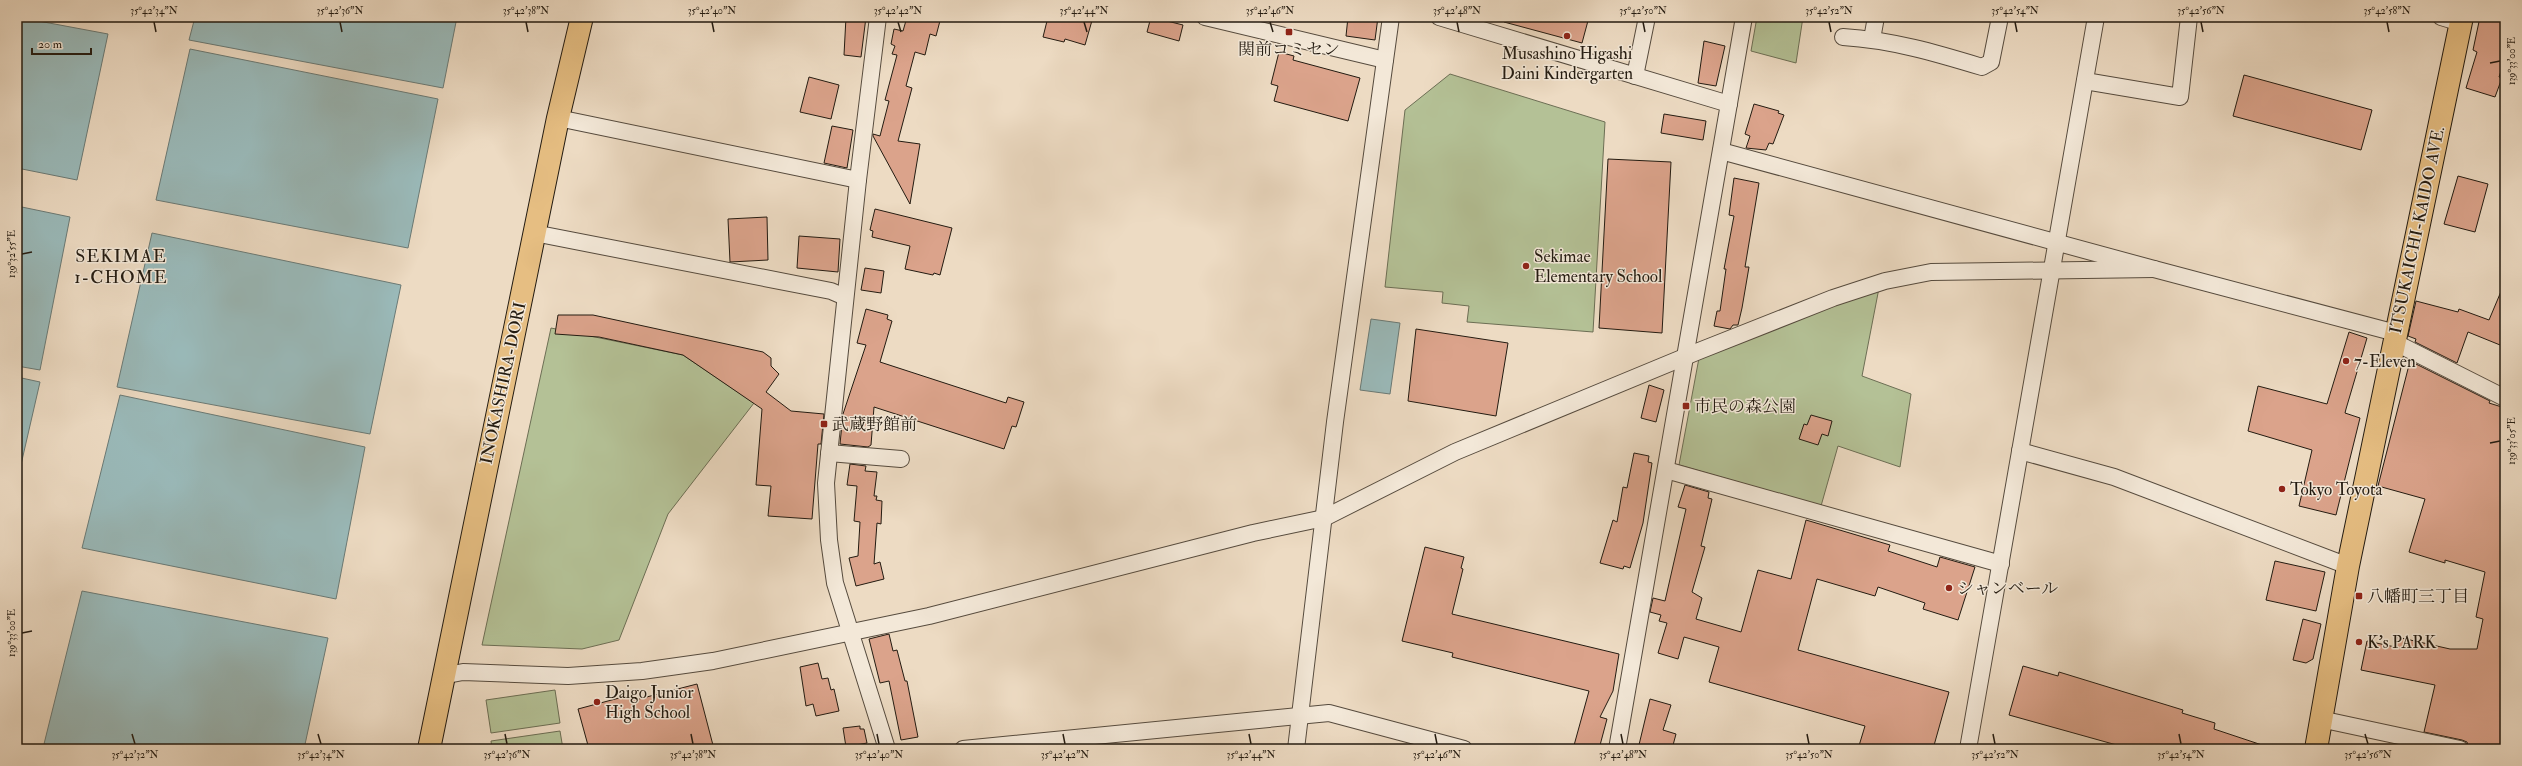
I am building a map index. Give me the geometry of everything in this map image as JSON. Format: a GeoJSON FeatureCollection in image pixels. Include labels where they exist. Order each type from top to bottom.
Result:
{"type":"FeatureCollection","features":[{"type":"Feature","properties":{"kind":"main road","name":"INOKASHIRA-DORI"},"geometry":{"type":"LineString","coordinates":[[428,749],[558,118],[582,17]]}},
{"type":"Feature","properties":{"kind":"main road","name":"ITSUKAICHI-KAIDO AVE."},"geometry":{"type":"LineString","coordinates":[[2316,749],[2320,719],[2348,566],[2462,20]]}},
{"type":"Feature","properties":{"kind":"street"},"geometry":{"type":"LineString","coordinates":[[878,17],[858,180],[826,483],[829,540],[835,583],[887,749]]}},
{"type":"Feature","properties":{"kind":"street"},"geometry":{"type":"LineString","coordinates":[[1205,17],[1385,60]]}},
{"type":"Feature","properties":{"kind":"street"},"geometry":{"type":"LineString","coordinates":[[1296,749],[1335,422],[1391,17]]}},
{"type":"Feature","properties":{"kind":"street"},"geometry":{"type":"LineString","coordinates":[[1439,17],[1729,104]]}},
{"type":"Feature","properties":{"kind":"street"},"geometry":{"type":"LineString","coordinates":[[1635,76],[1647,17]]}},
{"type":"Feature","properties":{"kind":"street"},"geometry":{"type":"LineString","coordinates":[[1618,749],[1744,17]]}},
{"type":"Feature","properties":{"kind":"street"},"geometry":{"type":"LineString","coordinates":[[1872,39],[1876,17]]}},
{"type":"Feature","properties":{"kind":"street"},"geometry":{"type":"LineString","coordinates":[[1843,37],[1872,39],[1921,48],[1982,67],[1991,62],[2000,17]]}},
{"type":"Feature","properties":{"kind":"street"},"geometry":{"type":"LineString","coordinates":[[1968,749],[2096,17]]}},
{"type":"Feature","properties":{"kind":"street"},"geometry":{"type":"LineString","coordinates":[[2085,81],[2180,96],[2189,17]]}},
{"type":"Feature","properties":{"kind":"street"},"geometry":{"type":"LineString","coordinates":[[2441,17],[2462,20]]}},
{"type":"Feature","properties":{"kind":"street"},"geometry":{"type":"LineString","coordinates":[[558,118],[858,180]]}},
{"type":"Feature","properties":{"kind":"street"},"geometry":{"type":"LineString","coordinates":[[1721,151],[2057,241],[2395,337],[2505,398]]}},
{"type":"Feature","properties":{"kind":"street"},"geometry":{"type":"LineString","coordinates":[[534,233],[831,292],[845,297]]}},
{"type":"Feature","properties":{"kind":"street"},"geometry":{"type":"LineString","coordinates":[[442,676],[463,672],[568,676],[642,672],[713,662],[929,616],[1253,533],[1324,518],[1456,452],[1685,356],[1833,298],[1885,280],[1931,272],[2052,269],[2154,269]]}},
{"type":"Feature","properties":{"kind":"street"},"geometry":{"type":"LineString","coordinates":[[2020,452],[2114,477],[2348,566]]}},
{"type":"Feature","properties":{"kind":"street"},"geometry":{"type":"LineString","coordinates":[[829,453],[901,458]]}},
{"type":"Feature","properties":{"kind":"street"},"geometry":{"type":"LineString","coordinates":[[1666,470],[2001,564]]}},
{"type":"Feature","properties":{"kind":"street"},"geometry":{"type":"LineString","coordinates":[[963,749],[1300,714],[1329,713],[1464,749]]}},
{"type":"Feature","properties":{"kind":"street"},"geometry":{"type":"LineString","coordinates":[[2320,719],[2460,749]]}},
{"type":"Feature","properties":{"kind":"green space"},"geometry":{"type":"Polygon","coordinates":[[[1757,17],[1803,17],[1796,63],[1751,51],[1757,17]]]}},
{"type":"Feature","properties":{"kind":"green space"},"geometry":{"type":"Polygon","coordinates":[[[1450,74],[1605,122],[1593,332],[1467,322],[1469,306],[1442,303],[1443,292],[1385,287],[1405,110],[1450,74]]]}},
{"type":"Feature","properties":{"kind":"green space"},"geometry":{"type":"Polygon","coordinates":[[[1879,288],[1862,376],[1911,394],[1900,467],[1838,446],[1821,506],[1679,465],[1699,358],[1879,288]]]}},
{"type":"Feature","properties":{"kind":"green space"},"geometry":{"type":"Polygon","coordinates":[[[551,328],[683,355],[754,403],[668,514],[619,640],[582,649],[482,645],[551,328]]]}},
{"type":"Feature","properties":{"kind":"green space"},"geometry":{"type":"Polygon","coordinates":[[[555,690],[560,723],[491,733],[486,700],[555,690]]]}},
{"type":"Feature","properties":{"kind":"green space"},"geometry":{"type":"Polygon","coordinates":[[[560,731],[563,749],[492,749],[491,741],[560,731]]]}},
{"type":"Feature","properties":{"kind":"water"},"geometry":{"type":"Polygon","coordinates":[[[17,17],[108,34],[77,180],[17,168],[17,17]]]}},
{"type":"Feature","properties":{"kind":"water"},"geometry":{"type":"Polygon","coordinates":[[[195,17],[457,17],[443,88],[189,40],[195,17]]]}},
{"type":"Feature","properties":{"kind":"water"},"geometry":{"type":"Polygon","coordinates":[[[190,49],[438,99],[408,248],[156,200],[190,49]]]}},
{"type":"Feature","properties":{"kind":"water"},"geometry":{"type":"Polygon","coordinates":[[[17,206],[70,217],[40,370],[17,366],[17,206]]]}},
{"type":"Feature","properties":{"kind":"water"},"geometry":{"type":"Polygon","coordinates":[[[152,233],[401,285],[370,434],[117,387],[152,233]]]}},
{"type":"Feature","properties":{"kind":"water"},"geometry":{"type":"Polygon","coordinates":[[[1371,319],[1400,323],[1390,394],[1360,390],[1371,319]]]}},
{"type":"Feature","properties":{"kind":"water"},"geometry":{"type":"Polygon","coordinates":[[[17,377],[40,382],[17,482],[17,377]]]}},
{"type":"Feature","properties":{"kind":"water"},"geometry":{"type":"Polygon","coordinates":[[[120,395],[365,447],[336,599],[82,548],[120,395]]]}},
{"type":"Feature","properties":{"kind":"water"},"geometry":{"type":"Polygon","coordinates":[[[82,591],[328,638],[304,749],[69,749],[44,744],[82,591]]]}},
{"type":"Feature","properties":{"kind":"building"},"geometry":{"type":"Polygon","coordinates":[[[846,17],[866,17],[861,57],[844,55],[846,17]]]}},
{"type":"Feature","properties":{"kind":"building"},"geometry":{"type":"Polygon","coordinates":[[[907,17],[941,17],[936,36],[930,34],[925,55],[915,52],[906,86],[912,88],[898,141],[920,144],[910,204],[873,136],[873,134],[880,136],[889,101],[885,100],[897,55],[892,54],[895,46],[891,44],[894,29],[903,31],[907,17]]]}},
{"type":"Feature","properties":{"kind":"building"},"geometry":{"type":"Polygon","coordinates":[[[1048,17],[1093,17],[1085,45],[1065,39],[1064,42],[1043,37],[1048,17]]]}},
{"type":"Feature","properties":{"kind":"building"},"geometry":{"type":"Polygon","coordinates":[[[1151,17],[1183,25],[1179,41],[1147,32],[1151,17]]]}},
{"type":"Feature","properties":{"kind":"building"},"geometry":{"type":"Polygon","coordinates":[[[1348,17],[1378,17],[1375,40],[1346,36],[1348,17]]]}},
{"type":"Feature","properties":{"kind":"building"},"geometry":{"type":"Polygon","coordinates":[[[1504,17],[1589,17],[1582,43],[1504,22],[1504,17]]]}},
{"type":"Feature","properties":{"kind":"building"},"geometry":{"type":"Polygon","coordinates":[[[2480,17],[2505,17],[2505,59],[2499,77],[2502,78],[2495,97],[2466,88],[2477,52],[2473,50],[2480,17]]]}},
{"type":"Feature","properties":{"kind":"building"},"geometry":{"type":"Polygon","coordinates":[[[1704,41],[1725,46],[1716,86],[1698,83],[1704,41]]]}},
{"type":"Feature","properties":{"kind":"building"},"geometry":{"type":"Polygon","coordinates":[[[1279,52],[1294,56],[1293,60],[1360,78],[1348,121],[1274,101],[1278,86],[1271,84],[1279,52]]]}},
{"type":"Feature","properties":{"kind":"building"},"geometry":{"type":"Polygon","coordinates":[[[2244,75],[2372,110],[2361,150],[2233,116],[2244,75]]]}},
{"type":"Feature","properties":{"kind":"building"},"geometry":{"type":"Polygon","coordinates":[[[809,77],[839,85],[831,119],[800,112],[809,77]]]}},
{"type":"Feature","properties":{"kind":"building"},"geometry":{"type":"Polygon","coordinates":[[[1754,104],[1779,111],[1778,113],[1784,115],[1773,144],[1769,143],[1766,150],[1746,148],[1750,136],[1745,134],[1754,104]]]}},
{"type":"Feature","properties":{"kind":"building"},"geometry":{"type":"Polygon","coordinates":[[[1664,114],[1706,121],[1703,140],[1661,133],[1664,114]]]}},
{"type":"Feature","properties":{"kind":"building"},"geometry":{"type":"Polygon","coordinates":[[[832,126],[853,130],[847,168],[824,163],[832,126]]]}},
{"type":"Feature","properties":{"kind":"building"},"geometry":{"type":"Polygon","coordinates":[[[1608,159],[1671,162],[1662,333],[1599,328],[1608,159]]]}},
{"type":"Feature","properties":{"kind":"building"},"geometry":{"type":"Polygon","coordinates":[[[2458,176],[2488,184],[2475,232],[2444,224],[2458,176]]]}},
{"type":"Feature","properties":{"kind":"building"},"geometry":{"type":"Polygon","coordinates":[[[1734,178],[1759,183],[1745,267],[1749,267],[1742,308],[1738,325],[1733,325],[1730,329],[1714,326],[1717,311],[1720,311],[1726,269],[1724,269],[1734,216],[1729,215],[1734,178]]]}},
{"type":"Feature","properties":{"kind":"building"},"geometry":{"type":"Polygon","coordinates":[[[875,209],[952,228],[940,275],[905,269],[910,246],[872,237],[873,231],[870,230],[875,209]]]}},
{"type":"Feature","properties":{"kind":"building"},"geometry":{"type":"Polygon","coordinates":[[[767,217],[768,260],[730,262],[728,219],[767,217]]]}},
{"type":"Feature","properties":{"kind":"building"},"geometry":{"type":"Polygon","coordinates":[[[799,236],[840,239],[838,272],[797,268],[799,236]]]}},
{"type":"Feature","properties":{"kind":"building"},"geometry":{"type":"Polygon","coordinates":[[[865,268],[884,271],[881,293],[861,290],[865,268]]]}},
{"type":"Feature","properties":{"kind":"building"},"geometry":{"type":"Polygon","coordinates":[[[2505,282],[2505,347],[2468,332],[2457,363],[2415,342],[2416,339],[2408,336],[2416,301],[2458,312],[2459,309],[2489,320],[2505,282]]]}},
{"type":"Feature","properties":{"kind":"building"},"geometry":{"type":"Polygon","coordinates":[[[866,309],[888,315],[887,319],[892,321],[880,362],[1006,403],[1008,397],[1024,402],[1016,427],[1012,426],[1004,449],[874,407],[871,445],[868,447],[840,444],[843,414],[866,345],[857,343],[866,309]]]}},
{"type":"Feature","properties":{"kind":"building"},"geometry":{"type":"Polygon","coordinates":[[[558,315],[593,315],[763,352],[771,358],[771,366],[779,374],[766,392],[791,411],[824,414],[821,444],[818,444],[812,519],[768,516],[771,486],[756,485],[762,409],[683,355],[599,337],[555,334],[558,315]]]}},
{"type":"Feature","properties":{"kind":"building"},"geometry":{"type":"Polygon","coordinates":[[[1416,329],[1508,343],[1496,416],[1408,401],[1416,329]]]}},
{"type":"Feature","properties":{"kind":"building"},"geometry":{"type":"Polygon","coordinates":[[[2349,332],[2367,338],[2345,413],[2360,418],[2336,515],[2299,506],[2312,450],[2248,431],[2258,386],[2327,404],[2349,332]]]}},
{"type":"Feature","properties":{"kind":"building"},"geometry":{"type":"Polygon","coordinates":[[[2410,361],[2490,401],[2489,403],[2505,408],[2504,749],[2469,749],[2467,742],[2462,740],[2424,732],[2435,685],[2361,670],[2367,641],[2395,647],[2397,637],[2450,649],[2477,649],[2483,619],[2476,617],[2485,572],[2445,560],[2445,563],[2409,552],[2425,499],[2378,486],[2410,361]]]}},
{"type":"Feature","properties":{"kind":"building"},"geometry":{"type":"Polygon","coordinates":[[[1649,385],[1664,390],[1656,422],[1641,418],[1649,385]]]}},
{"type":"Feature","properties":{"kind":"building"},"geometry":{"type":"Polygon","coordinates":[[[1811,415],[1832,421],[1828,436],[1822,434],[1818,445],[1799,439],[1804,424],[1807,425],[1811,415]]]}},
{"type":"Feature","properties":{"kind":"building"},"geometry":{"type":"Polygon","coordinates":[[[1634,453],[1649,456],[1648,462],[1652,463],[1643,523],[1630,568],[1624,566],[1623,569],[1600,563],[1613,520],[1617,522],[1623,487],[1627,488],[1634,453]]]}},
{"type":"Feature","properties":{"kind":"building"},"geometry":{"type":"Polygon","coordinates":[[[850,464],[866,466],[865,471],[877,472],[874,496],[877,496],[876,500],[882,501],[881,524],[877,523],[874,564],[880,562],[884,579],[856,586],[849,558],[858,556],[860,522],[854,521],[857,486],[847,485],[850,464]]]}},
{"type":"Feature","properties":{"kind":"building"},"geometry":{"type":"Polygon","coordinates":[[[1685,485],[1709,492],[1708,498],[1712,499],[1701,546],[1705,547],[1692,592],[1702,598],[1696,619],[1741,632],[1758,570],[1791,579],[1806,520],[1890,545],[1888,551],[1937,567],[1940,557],[1975,567],[1958,620],[1923,609],[1925,603],[1878,587],[1875,596],[1817,579],[1798,650],[1949,692],[1933,749],[1858,749],[1865,726],[1709,682],[1719,647],[1684,637],[1678,659],[1658,653],[1667,623],[1659,621],[1661,615],[1650,612],[1653,598],[1665,601],[1686,509],[1678,507],[1685,485]]]}},
{"type":"Feature","properties":{"kind":"building"},"geometry":{"type":"Polygon","coordinates":[[[1425,547],[1464,557],[1461,568],[1463,569],[1452,614],[1619,654],[1613,691],[1600,717],[1607,719],[1599,749],[1573,749],[1589,691],[1452,657],[1453,653],[1402,641],[1425,547]]]}},
{"type":"Feature","properties":{"kind":"building"},"geometry":{"type":"Polygon","coordinates":[[[2275,561],[2325,572],[2316,611],[2266,600],[2275,561]]]}},
{"type":"Feature","properties":{"kind":"building"},"geometry":{"type":"Polygon","coordinates":[[[2303,619],[2321,624],[2313,659],[2306,663],[2293,660],[2303,619]]]}},
{"type":"Feature","properties":{"kind":"building"},"geometry":{"type":"Polygon","coordinates":[[[889,634],[893,651],[897,650],[905,681],[907,681],[918,737],[901,740],[889,681],[880,683],[869,639],[889,634]]]}},
{"type":"Feature","properties":{"kind":"building"},"geometry":{"type":"Polygon","coordinates":[[[818,663],[822,679],[828,678],[831,690],[834,689],[839,711],[816,716],[813,704],[806,706],[800,667],[818,663]]]}},
{"type":"Feature","properties":{"kind":"building"},"geometry":{"type":"Polygon","coordinates":[[[2023,666],[2058,676],[2059,672],[2183,710],[2182,713],[2215,723],[2214,729],[2265,746],[2264,749],[2131,749],[2009,715],[2023,666]]]}},
{"type":"Feature","properties":{"kind":"building"},"geometry":{"type":"Polygon","coordinates":[[[697,684],[714,749],[589,749],[578,709],[634,694],[635,700],[697,684]]]}},
{"type":"Feature","properties":{"kind":"building"},"geometry":{"type":"Polygon","coordinates":[[[1650,699],[1671,705],[1663,730],[1676,734],[1672,749],[1638,749],[1650,699]]]}},
{"type":"Feature","properties":{"kind":"building"},"geometry":{"type":"Polygon","coordinates":[[[860,726],[860,729],[864,729],[867,743],[846,747],[843,728],[860,726]]]}},
{"type":"Feature","properties":{"kind":"place","name":"関前コミセン"},"geometry":{"type":"Point","coordinates":[1289,32]}},
{"type":"Feature","properties":{"kind":"place","name":"Musashino Higashi Daini Kindergarten"},"geometry":{"type":"Point","coordinates":[1567,36]}},
{"type":"Feature","properties":{"kind":"place","name":"Sekimae Elementary School"},"geometry":{"type":"Point","coordinates":[1526,266]}},
{"type":"Feature","properties":{"kind":"place","name":"7-Eleven"},"geometry":{"type":"Point","coordinates":[2346,361]}},
{"type":"Feature","properties":{"kind":"place","name":"市民の森公園"},"geometry":{"type":"Point","coordinates":[1686,406]}},
{"type":"Feature","properties":{"kind":"place","name":"武蔵野館前"},"geometry":{"type":"Point","coordinates":[824,424]}},
{"type":"Feature","properties":{"kind":"place","name":"Tokyo Toyota"},"geometry":{"type":"Point","coordinates":[2282,489]}},
{"type":"Feature","properties":{"kind":"place","name":"シャンベール"},"geometry":{"type":"Point","coordinates":[1949,588]}},
{"type":"Feature","properties":{"kind":"place","name":"八幡町三丁目"},"geometry":{"type":"Point","coordinates":[2359,596]}},
{"type":"Feature","properties":{"kind":"place","name":"K's PARK"},"geometry":{"type":"Point","coordinates":[2359,642]}},
{"type":"Feature","properties":{"kind":"place","name":"Daigo Junior High School"},"geometry":{"type":"Point","coordinates":[597,702]}},
{"type":"Feature","properties":{"kind":"district","name":"SEKIMAE 1-CHOME"},"geometry":{"type":"Point","coordinates":[121,266]}}]}
